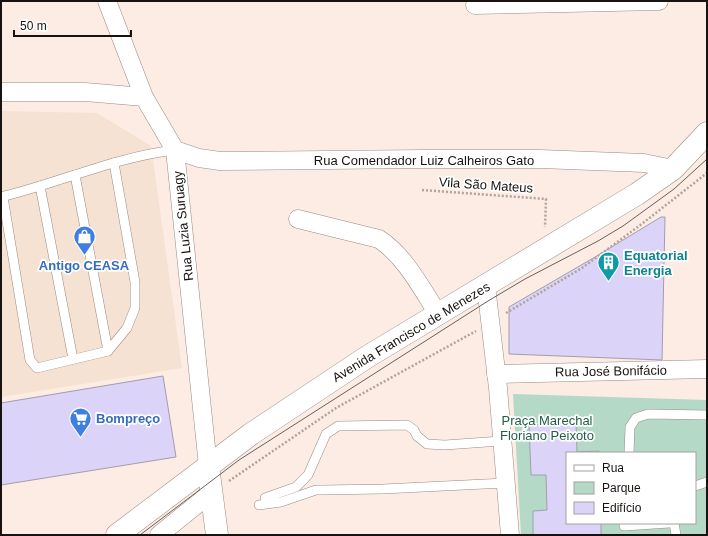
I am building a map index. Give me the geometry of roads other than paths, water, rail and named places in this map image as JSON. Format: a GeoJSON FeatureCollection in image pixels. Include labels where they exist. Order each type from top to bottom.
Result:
{"type":"FeatureCollection","features":[{"type":"Feature","properties":{"kind":"street","name":"Rua Luzia Suruagy"},"geometry":{"type":"LineString","coordinates":[[107,1],[144,97],[175,150],[208,466]]}},
{"type":"Feature","properties":{"kind":"street"},"geometry":{"type":"LineString","coordinates":[[475,6],[659,1]]}},
{"type":"Feature","properties":{"kind":"street"},"geometry":{"type":"LineString","coordinates":[[1,92],[85,92],[144,97]]}},
{"type":"Feature","properties":{"kind":"street","name":"Avenida Francisco de Menezes"},"geometry":{"type":"LineString","coordinates":[[117,535],[250,434],[367,357],[637,194],[674,169],[707,133]]}},
{"type":"Feature","properties":{"kind":"street","name":"Rua Comendador Luiz Calheiros Gato"},"geometry":{"type":"LineString","coordinates":[[175,150],[199,158],[220,161],[540,159],[644,163],[674,169]]}},
{"type":"Feature","properties":{"kind":"street"},"geometry":{"type":"LineString","coordinates":[[298,219],[379,239],[389,245],[398,254],[438,314]]}},
{"type":"Feature","properties":{"kind":"street"},"geometry":{"type":"LineString","coordinates":[[486,286],[497,381],[510,535]]}},
{"type":"Feature","properties":{"kind":"street","name":"Rua José Bonifácio"},"geometry":{"type":"LineString","coordinates":[[497,381],[514,373],[707,370]]}},
{"type":"Feature","properties":{"kind":"street"},"geometry":{"type":"LineString","coordinates":[[208,466],[217,535]]}},
{"type":"Feature","properties":{"kind":"street"},"geometry":{"type":"LineString","coordinates":[[159,535],[211,493]]}},
{"type":"Feature","properties":{"kind":"lane"},"geometry":{"type":"LineString","coordinates":[[114,163],[135,282],[135,308],[127,328],[108,351],[36,368],[30,360],[2,197],[114,163],[153,153],[175,150]]}},
{"type":"Feature","properties":{"kind":"lane"},"geometry":{"type":"LineString","coordinates":[[75,175],[108,351]]}},
{"type":"Feature","properties":{"kind":"lane"},"geometry":{"type":"LineString","coordinates":[[40,186],[73,359]]}},
{"type":"Feature","properties":{"kind":"lane"},"geometry":{"type":"LineString","coordinates":[[630,452],[630,427],[636,418],[648,414],[707,415]]}},
{"type":"Feature","properties":{"kind":"lane"},"geometry":{"type":"LineString","coordinates":[[501,441],[445,445],[427,444],[407,425],[338,426],[326,434],[308,475],[296,487],[262,502],[281,502],[316,490],[383,489],[505,483]]}},
{"type":"Feature","properties":{"kind":"lane"},"geometry":{"type":"LineString","coordinates":[[696,486],[707,482]]}},
{"type":"Feature","properties":{"kind":"lane"},"geometry":{"type":"LineString","coordinates":[[624,526],[655,524]]}},
{"type":"Feature","properties":{"kind":"lane"},"geometry":{"type":"LineString","coordinates":[[674,524],[676,535]]}},
{"type":"Feature","properties":{"kind":"tram line"},"geometry":{"type":"LineString","coordinates":[[140,535],[239,460],[488,301],[525,279],[598,241],[623,226],[674,189],[707,159]]}},
{"type":"Feature","properties":{"kind":"place","name":"Antigo CEASA"},"geometry":{"type":"Point","coordinates":[84,256]}},
{"type":"Feature","properties":{"kind":"place","name":"Equatorial Energia"},"geometry":{"type":"Point","coordinates":[608,282]}},
{"type":"Feature","properties":{"kind":"place","name":"Bompreço"},"geometry":{"type":"Point","coordinates":[81,438]}},
{"type":"Feature","properties":{"kind":"park label","name":"Praça Marechal Floriano Peixoto"},"geometry":{"type":"Point","coordinates":[547,428]}}]}
